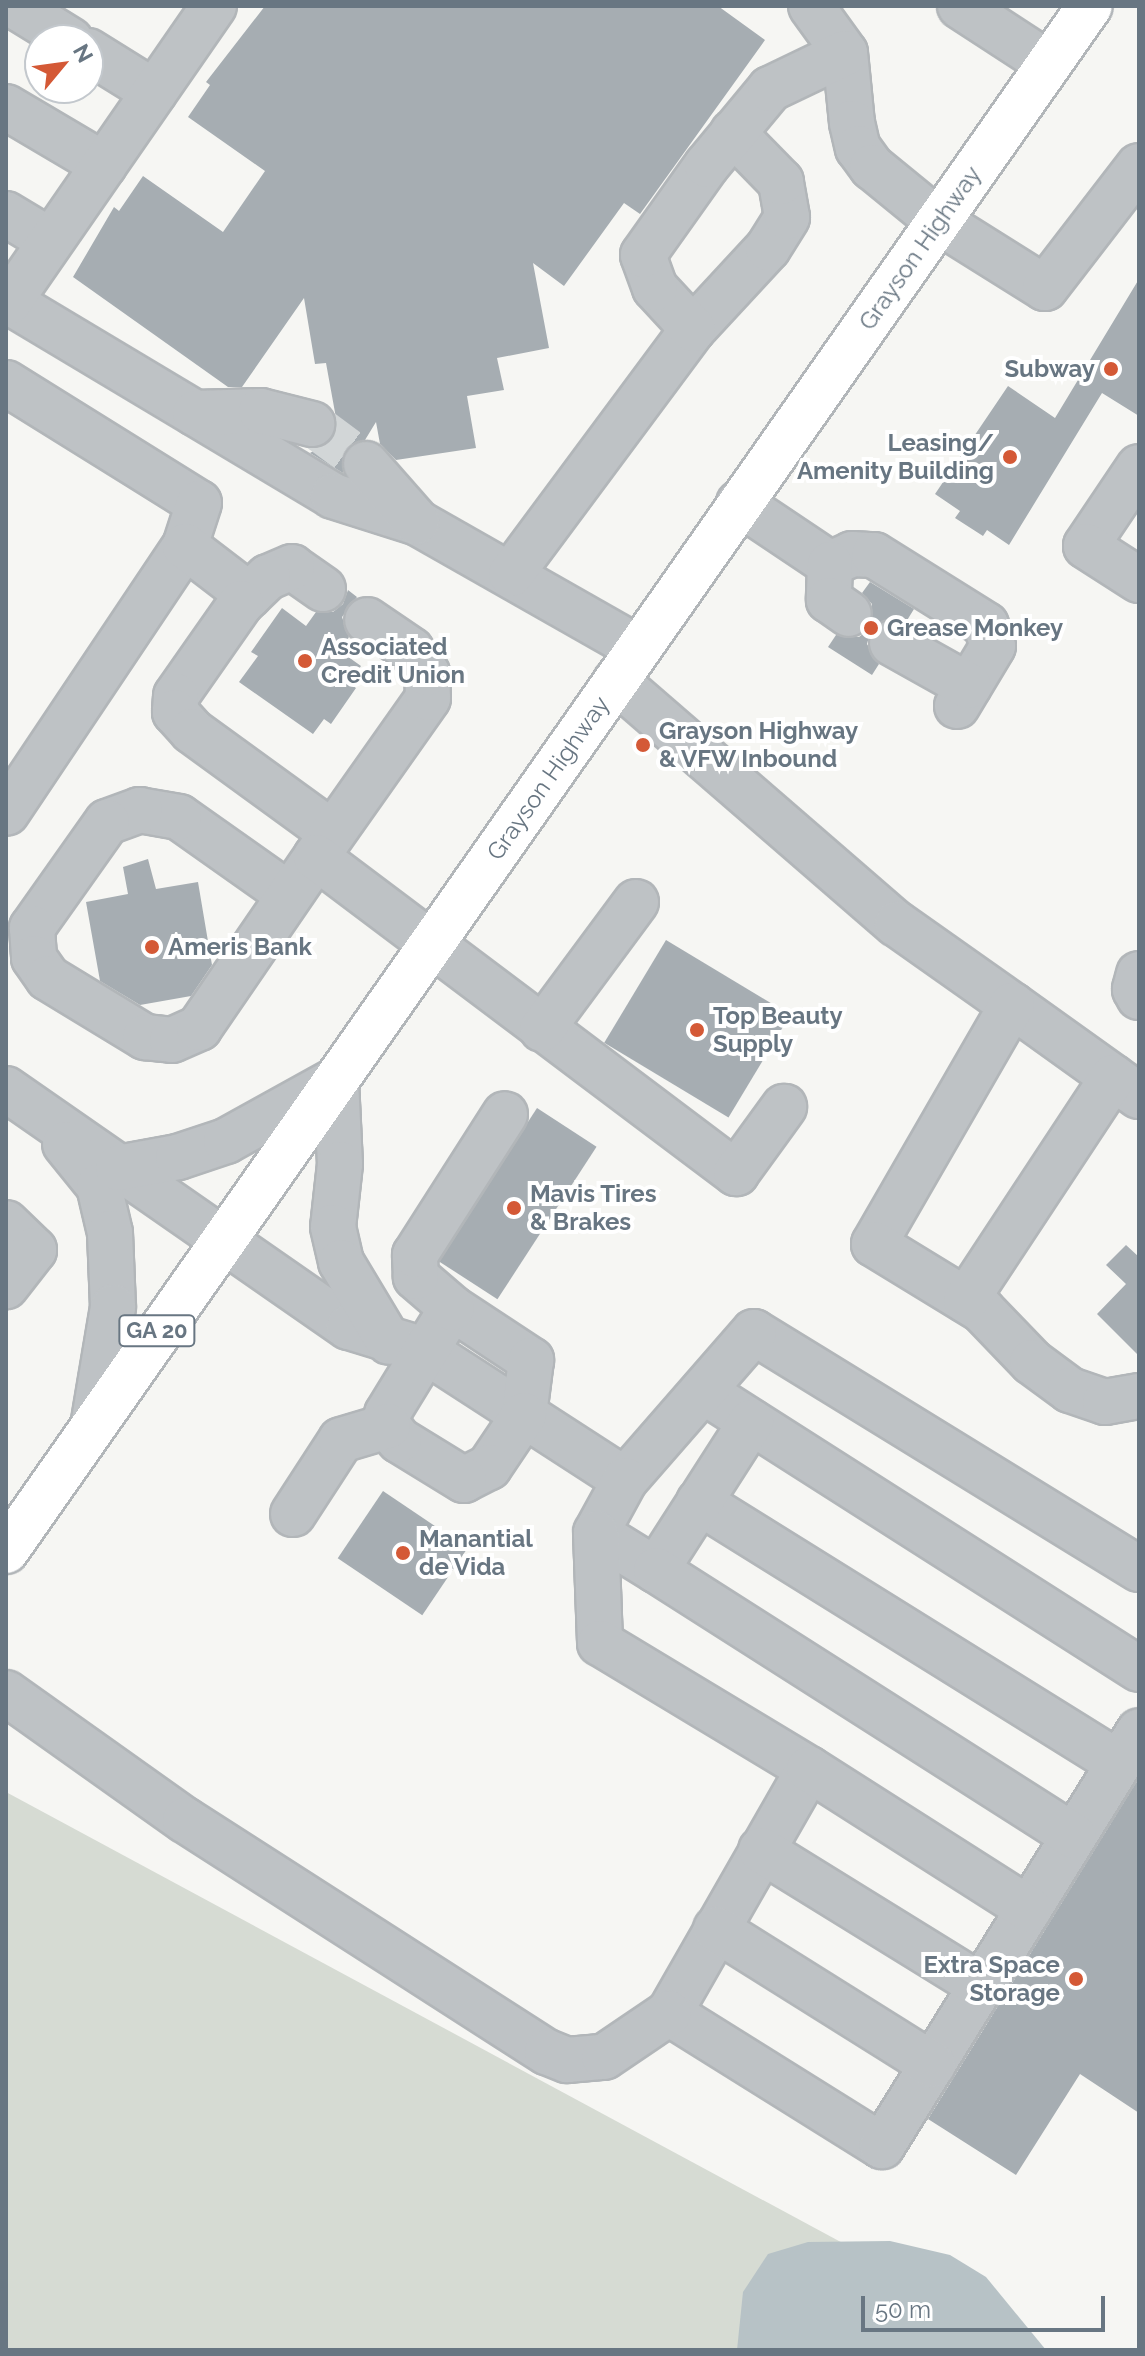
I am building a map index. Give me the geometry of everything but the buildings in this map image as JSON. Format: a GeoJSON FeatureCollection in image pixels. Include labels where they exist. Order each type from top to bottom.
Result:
{"type":"FeatureCollection","features":[{"type":"Feature","properties":{"kind":"main road","name":"Grayson Highway"},"geometry":{"type":"LineString","coordinates":[[13,1523],[94,1421],[1090,6]]}},
{"type":"Feature","properties":{"kind":"street"},"geometry":{"type":"LineString","coordinates":[[15,6],[44,24]]}},
{"type":"Feature","properties":{"kind":"street"},"geometry":{"type":"LineString","coordinates":[[214,6],[7,301],[333,496],[418,523],[511,574],[627,664],[897,924],[1126,1086],[966,1300]]}},
{"type":"Feature","properties":{"kind":"street"},"geometry":{"type":"LineString","coordinates":[[811,6],[845,53],[858,148],[894,190],[1045,288],[1139,166]]}},
{"type":"Feature","properties":{"kind":"street"},"geometry":{"type":"LineString","coordinates":[[960,6],[1049,64]]}},
{"type":"Feature","properties":{"kind":"street"},"geometry":{"type":"LineString","coordinates":[[693,329],[655,288],[643,255],[733,133],[770,89],[845,53]]}},
{"type":"Feature","properties":{"kind":"street"},"geometry":{"type":"LineString","coordinates":[[104,61],[154,92]]}},
{"type":"Feature","properties":{"kind":"street"},"geometry":{"type":"LineString","coordinates":[[6,107],[104,165]]}},
{"type":"Feature","properties":{"kind":"street"},"geometry":{"type":"LineString","coordinates":[[511,574],[693,329],[768,248],[787,217],[781,182],[733,133]]}},
{"type":"Feature","properties":{"kind":"street"},"geometry":{"type":"LineString","coordinates":[[6,214],[51,241]]}},
{"type":"Feature","properties":{"kind":"street"},"geometry":{"type":"LineString","coordinates":[[6,383],[199,503],[185,546],[6,813]]}},
{"type":"Feature","properties":{"kind":"street"},"geometry":{"type":"LineString","coordinates":[[195,413],[261,411],[312,424]]}},
{"type":"Feature","properties":{"kind":"street"},"geometry":{"type":"LineString","coordinates":[[366,464],[418,523]]}},
{"type":"Feature","properties":{"kind":"street"},"geometry":{"type":"LineString","coordinates":[[1139,467],[1086,546],[1139,580]]}},
{"type":"Feature","properties":{"kind":"street"},"geometry":{"type":"LineString","coordinates":[[739,503],[830,564]]}},
{"type":"Feature","properties":{"kind":"street"},"geometry":{"type":"LineString","coordinates":[[185,546],[249,595]]}},
{"type":"Feature","properties":{"kind":"street"},"geometry":{"type":"LineString","coordinates":[[830,564],[852,554],[874,555],[986,625],[993,646],[963,696],[892,643]]}},
{"type":"Feature","properties":{"kind":"street"},"geometry":{"type":"LineString","coordinates":[[830,564],[829,600],[849,614]]}},
{"type":"Feature","properties":{"kind":"street"},"geometry":{"type":"LineString","coordinates":[[323,589],[292,567],[268,577],[249,595],[176,696],[175,712],[192,731],[434,941],[542,1029],[736,1173],[784,1107]]}},
{"type":"Feature","properties":{"kind":"street"},"geometry":{"type":"LineString","coordinates":[[288,894],[179,817],[140,810],[107,822],[20,949],[48,978],[145,1037],[172,1040],[199,1028],[288,894],[428,698],[427,673],[411,650],[367,620]]}},
{"type":"Feature","properties":{"kind":"street"},"geometry":{"type":"LineString","coordinates":[[542,1029],[636,902]]}},
{"type":"Feature","properties":{"kind":"street"},"geometry":{"type":"LineString","coordinates":[[1139,974],[1135,989],[1139,997]]}},
{"type":"Feature","properties":{"kind":"street"},"geometry":{"type":"LineString","coordinates":[[1012,1005],[874,1244],[966,1300],[1070,1390],[1105,1402],[1139,1396]]}},
{"type":"Feature","properties":{"kind":"street"},"geometry":{"type":"LineString","coordinates":[[118,1168],[178,1157],[226,1141],[336,1080],[340,1164],[333,1227],[341,1262],[406,1346]]}},
{"type":"Feature","properties":{"kind":"street"},"geometry":{"type":"LineString","coordinates":[[22,1100],[220,1241],[349,1327],[406,1346],[524,1415],[625,1480]]}},
{"type":"Feature","properties":{"kind":"street"},"geometry":{"type":"LineString","coordinates":[[22,1100],[99,1186],[110,1233],[113,1307],[94,1421]]}},
{"type":"Feature","properties":{"kind":"street"},"geometry":{"type":"LineString","coordinates":[[452,1308],[406,1346],[387,1414],[388,1426],[399,1440],[464,1480],[489,1467],[524,1415],[531,1360],[452,1308],[416,1277],[415,1255],[505,1114]]}},
{"type":"Feature","properties":{"kind":"street"},"geometry":{"type":"LineString","coordinates":[[6,1223],[34,1250],[6,1286]]}},
{"type":"Feature","properties":{"kind":"street"},"geometry":{"type":"LineString","coordinates":[[1029,1909],[809,1769],[600,1643],[596,1533],[625,1480],[754,1332],[1139,1569]]}},
{"type":"Feature","properties":{"kind":"street"},"geometry":{"type":"LineString","coordinates":[[703,1391],[1139,1669]]}},
{"type":"Feature","properties":{"kind":"street"},"geometry":{"type":"LineString","coordinates":[[656,1570],[751,1422]]}},
{"type":"Feature","properties":{"kind":"street"},"geometry":{"type":"LineString","coordinates":[[293,1514],[341,1440],[388,1426]]}},
{"type":"Feature","properties":{"kind":"street"},"geometry":{"type":"LineString","coordinates":[[669,2013],[882,2146],[1129,1747],[699,1502]]}},
{"type":"Feature","properties":{"kind":"street"},"geometry":{"type":"LineString","coordinates":[[596,1533],[1074,1836]]}},
{"type":"Feature","properties":{"kind":"street"},"geometry":{"type":"LineString","coordinates":[[6,1693],[185,1820],[547,2052],[567,2060],[604,2057],[669,2013],[809,1769]]}},
{"type":"Feature","properties":{"kind":"street"},"geometry":{"type":"LineString","coordinates":[[761,1850],[981,1986]]}},
{"type":"Feature","properties":{"kind":"street"},"geometry":{"type":"LineString","coordinates":[[716,1929],[933,2065]]}},
{"type":"Feature","properties":{"kind":"shaded area"},"geometry":{"type":"Polygon","coordinates":[[[6,1792],[1041,2350],[6,2350],[6,1792]]]}},
{"type":"Feature","properties":{"kind":"shaded area"},"geometry":{"type":"Polygon","coordinates":[[[890,2241],[950,2255],[986,2277],[1046,2350],[737,2350],[743,2292],[768,2254],[808,2242],[890,2241]]]}},
{"type":"Feature","properties":{"kind":"tunnel"},"geometry":{"type":"LineString","coordinates":[[312,424],[366,464]]}},
{"type":"Feature","properties":{"kind":"place","name":"Subway"},"geometry":{"type":"Point","coordinates":[1111,369]}},
{"type":"Feature","properties":{"kind":"place","name":"Leasing/ Amenity Building"},"geometry":{"type":"Point","coordinates":[1010,457]}},
{"type":"Feature","properties":{"kind":"place","name":"Grease Monkey"},"geometry":{"type":"Point","coordinates":[871,628]}},
{"type":"Feature","properties":{"kind":"place","name":"Associated Credit Union"},"geometry":{"type":"Point","coordinates":[305,661]}},
{"type":"Feature","properties":{"kind":"place","name":"Grayson Highway & VFW Inbound"},"geometry":{"type":"Point","coordinates":[643,745]}},
{"type":"Feature","properties":{"kind":"place","name":"Ameris Bank"},"geometry":{"type":"Point","coordinates":[152,947]}},
{"type":"Feature","properties":{"kind":"place","name":"Top Beauty Supply"},"geometry":{"type":"Point","coordinates":[697,1030]}},
{"type":"Feature","properties":{"kind":"place","name":"Mavis Tires & Brakes"},"geometry":{"type":"Point","coordinates":[514,1208]}},
{"type":"Feature","properties":{"kind":"place","name":"Manantial de Vida"},"geometry":{"type":"Point","coordinates":[403,1553]}},
{"type":"Feature","properties":{"kind":"place","name":"Extra Space Storage"},"geometry":{"type":"Point","coordinates":[1076,1979]}}]}
